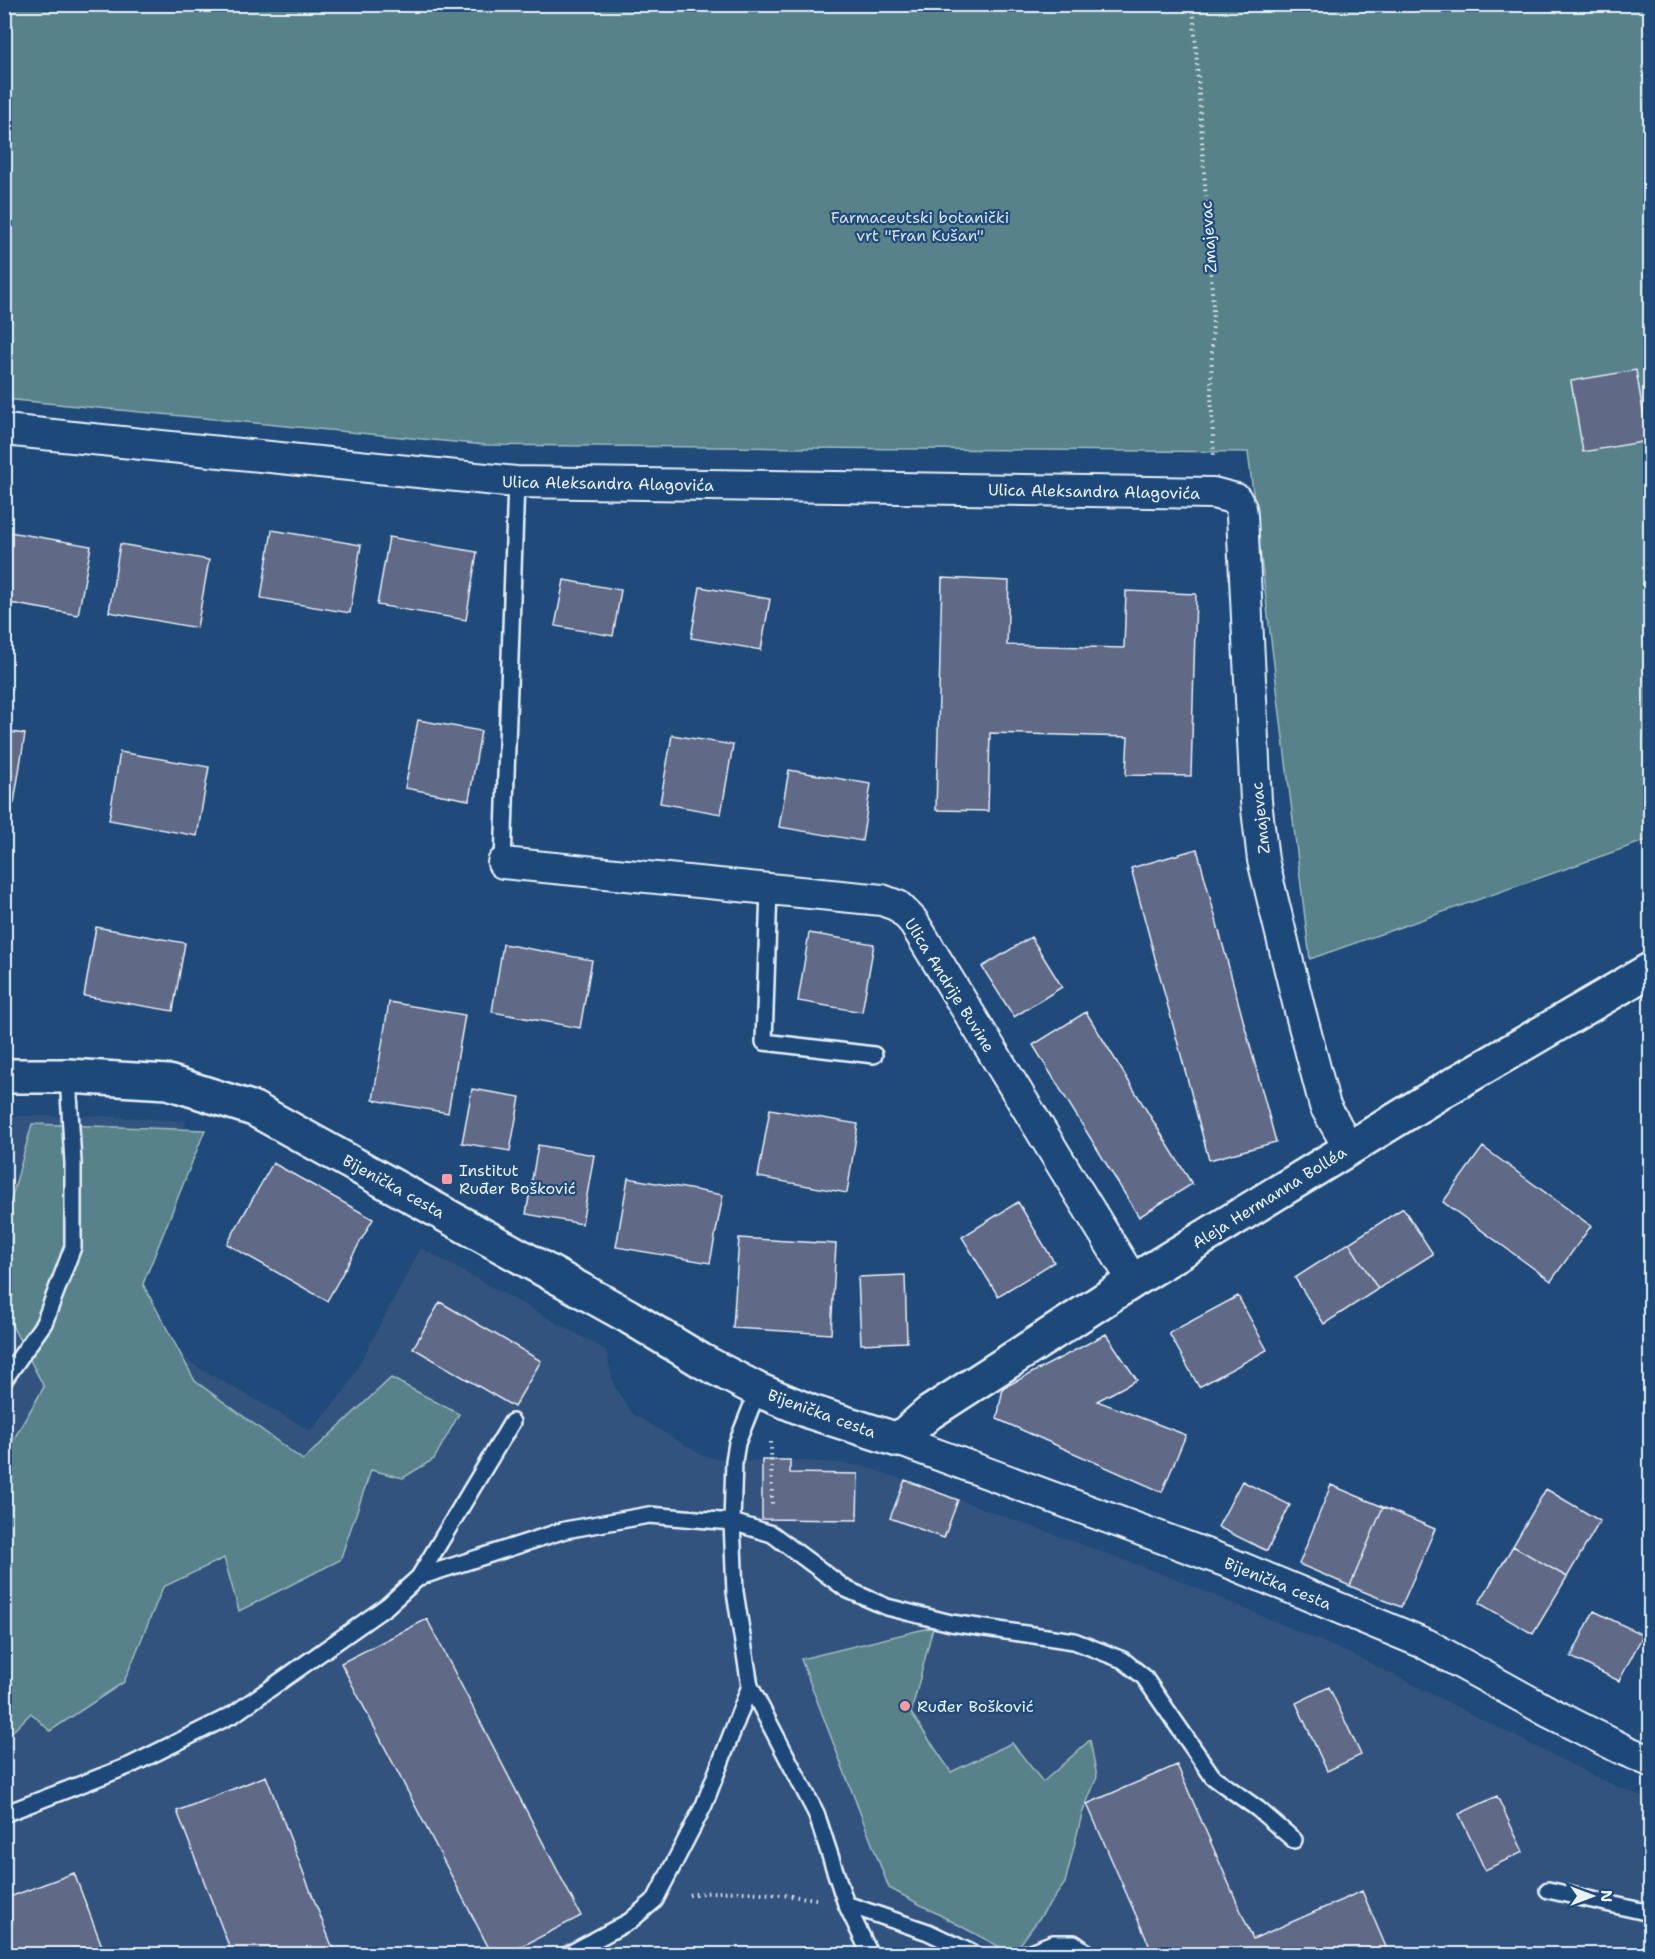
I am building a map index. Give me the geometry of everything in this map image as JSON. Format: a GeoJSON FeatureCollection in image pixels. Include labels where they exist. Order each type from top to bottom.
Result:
{"type":"FeatureCollection","features":[{"type":"Feature","properties":{"kind":"main road","name":"Aleja Hermanna Bolléa"},"geometry":{"type":"LineString","coordinates":[[898,1440],[929,1413],[1133,1281],[1349,1148],[1650,970]]}},
{"type":"Feature","properties":{"kind":"main road","name":"Bijenička cesta"},"geometry":{"type":"LineString","coordinates":[[4,1076],[68,1076],[168,1082],[254,1109],[628,1316],[702,1361],[758,1390],[811,1412],[898,1440]]}},
{"type":"Feature","properties":{"kind":"street","name":"Ulica Aleksandra Alagovića"},"geometry":{"type":"LineString","coordinates":[[4,430],[516,483],[1213,481]]}},
{"type":"Feature","properties":{"kind":"street","name":"Zmajevac"},"geometry":{"type":"LineString","coordinates":[[1213,481],[1236,499],[1241,508],[1256,801],[1263,860],[1325,1106],[1349,1148]]}},
{"type":"Feature","properties":{"kind":"street","name":"Ulica Andrije Buvine"},"geometry":{"type":"LineString","coordinates":[[503,863],[882,900],[898,906],[912,920],[1133,1281]]}},
{"type":"Feature","properties":{"kind":"street","name":"Bijenička cesta"},"geometry":{"type":"LineString","coordinates":[[898,1440],[1230,1563],[1426,1644],[1558,1717],[1650,1761]]}},
{"type":"Feature","properties":{"kind":"lane"},"geometry":{"type":"LineString","coordinates":[[503,863],[516,483]]}},
{"type":"Feature","properties":{"kind":"lane"},"geometry":{"type":"LineString","coordinates":[[769,889],[764,1042],[874,1055]]}},
{"type":"Feature","properties":{"kind":"lane"},"geometry":{"type":"LineString","coordinates":[[4,1380],[44,1323],[73,1247],[73,1163],[68,1076]]}},
{"type":"Feature","properties":{"kind":"lane"},"geometry":{"type":"LineString","coordinates":[[758,1390],[737,1443],[734,1461],[732,1522],[735,1592],[750,1686],[816,1813],[846,1904],[870,1954]]}},
{"type":"Feature","properties":{"kind":"lane"},"geometry":{"type":"LineString","coordinates":[[4,1814],[131,1765],[234,1714],[387,1606],[419,1577],[512,1422]]}},
{"type":"Feature","properties":{"kind":"lane"},"geometry":{"type":"LineString","coordinates":[[419,1577],[565,1530],[649,1515],[732,1522],[772,1534],[846,1589],[887,1607],[951,1623],[1074,1641],[1123,1660],[1144,1677],[1214,1777],[1258,1809],[1294,1840]]}},
{"type":"Feature","properties":{"kind":"lane"},"geometry":{"type":"LineString","coordinates":[[569,1954],[630,1921],[655,1900],[704,1805],[750,1686]]}},
{"type":"Feature","properties":{"kind":"lane"},"geometry":{"type":"LineString","coordinates":[[1548,1890],[1650,1912]]}},
{"type":"Feature","properties":{"kind":"lane"},"geometry":{"type":"LineString","coordinates":[[846,1904],[928,1932],[974,1954]]}},
{"type":"Feature","properties":{"kind":"lane"},"geometry":{"type":"LineString","coordinates":[[1025,1954],[1053,1944],[1074,1944],[1089,1954]]}},
{"type":"Feature","properties":{"kind":"path","name":"Zmajevac"},"geometry":{"type":"LineString","coordinates":[[1193,4],[1214,306],[1211,394],[1213,481]]}},
{"type":"Feature","properties":{"kind":"path"},"geometry":{"type":"LineString","coordinates":[[771,1442],[772,1534]]}},
{"type":"Feature","properties":{"kind":"path"},"geometry":{"type":"LineString","coordinates":[[655,1900],[706,1892],[764,1892],[846,1904]]}},
{"type":"Feature","properties":{"kind":"shaded area"},"geometry":{"type":"Polygon","coordinates":[[[5,1116],[102,1116],[186,1121],[127,1320],[199,1368],[311,1431],[346,1389],[421,1248],[606,1350],[614,1386],[632,1413],[703,1456],[734,1461],[790,1460],[837,1463],[862,1466],[905,1480],[1181,1581],[1362,1659],[1602,1780],[1650,1800],[1650,1954],[5,1954],[5,1116]]]}},
{"type":"Feature","properties":{"kind":"green space","name":"Farmaceutski botanički vrt \"Fran Kušan\""},"geometry":{"type":"Polygon","coordinates":[[[4,5],[1650,5],[1650,839],[1310,959],[1248,452],[485,445],[5,399],[4,5]]]}},
{"type":"Feature","properties":{"kind":"green space"},"geometry":{"type":"Polygon","coordinates":[[[32,1124],[205,1130],[143,1284],[195,1381],[303,1460],[391,1378],[459,1414],[434,1459],[403,1478],[371,1470],[340,1560],[239,1611],[224,1558],[163,1587],[124,1682],[50,1731],[31,1713],[5,1739],[4,1584],[12,1576],[5,1542],[5,1454],[44,1387],[4,1310],[5,1222],[32,1124]]]}},
{"type":"Feature","properties":{"kind":"green space"},"geometry":{"type":"Polygon","coordinates":[[[933,1627],[911,1713],[951,1772],[1012,1743],[1043,1782],[1090,1740],[1097,1777],[1082,1814],[1065,1883],[1013,1954],[889,1888],[801,1659],[933,1627]]]}},
{"type":"Feature","properties":{"kind":"building"},"geometry":{"type":"Polygon","coordinates":[[[1636,370],[1648,441],[1583,452],[1571,381],[1636,370]]]}},
{"type":"Feature","properties":{"kind":"building"},"geometry":{"type":"Polygon","coordinates":[[[272,530],[361,545],[350,613],[261,598],[272,530]]]}},
{"type":"Feature","properties":{"kind":"building"},"geometry":{"type":"Polygon","coordinates":[[[4,531],[91,546],[78,615],[4,602],[4,531]]]}},
{"type":"Feature","properties":{"kind":"building"},"geometry":{"type":"Polygon","coordinates":[[[389,537],[477,552],[466,620],[377,605],[389,537]]]}},
{"type":"Feature","properties":{"kind":"building"},"geometry":{"type":"Polygon","coordinates":[[[120,544],[209,560],[197,628],[109,612],[120,544]]]}},
{"type":"Feature","properties":{"kind":"building"},"geometry":{"type":"Polygon","coordinates":[[[942,578],[1009,581],[1007,645],[1124,648],[1126,591],[1196,594],[1191,776],[1126,775],[1128,737],[990,733],[988,811],[936,810],[942,578]]]}},
{"type":"Feature","properties":{"kind":"building"},"geometry":{"type":"Polygon","coordinates":[[[564,580],[621,590],[613,636],[555,626],[564,580]]]}},
{"type":"Feature","properties":{"kind":"building"},"geometry":{"type":"Polygon","coordinates":[[[700,587],[770,599],[761,650],[691,638],[700,587]]]}},
{"type":"Feature","properties":{"kind":"building"},"geometry":{"type":"Polygon","coordinates":[[[418,720],[481,731],[469,800],[405,788],[418,720]]]}},
{"type":"Feature","properties":{"kind":"building"},"geometry":{"type":"Polygon","coordinates":[[[4,731],[25,734],[14,803],[4,801],[4,731]]]}},
{"type":"Feature","properties":{"kind":"building"},"geometry":{"type":"Polygon","coordinates":[[[672,735],[733,745],[721,814],[660,803],[672,735]]]}},
{"type":"Feature","properties":{"kind":"building"},"geometry":{"type":"Polygon","coordinates":[[[120,752],[209,767],[197,836],[109,820],[120,752]]]}},
{"type":"Feature","properties":{"kind":"building"},"geometry":{"type":"Polygon","coordinates":[[[789,770],[871,784],[862,841],[779,827],[789,770]]]}},
{"type":"Feature","properties":{"kind":"building"},"geometry":{"type":"Polygon","coordinates":[[[1197,849],[1276,1142],[1209,1160],[1131,868],[1197,849]]]}},
{"type":"Feature","properties":{"kind":"building"},"geometry":{"type":"Polygon","coordinates":[[[4,877],[8,878],[4,899],[4,877]]]}},
{"type":"Feature","properties":{"kind":"building"},"geometry":{"type":"Polygon","coordinates":[[[96,927],[185,943],[173,1011],[84,996],[96,927]]]}},
{"type":"Feature","properties":{"kind":"building"},"geometry":{"type":"Polygon","coordinates":[[[809,933],[874,944],[862,1012],[798,1001],[809,933]]]}},
{"type":"Feature","properties":{"kind":"building"},"geometry":{"type":"Polygon","coordinates":[[[1031,937],[1062,987],[1014,1017],[982,967],[1031,937]]]}},
{"type":"Feature","properties":{"kind":"building"},"geometry":{"type":"Polygon","coordinates":[[[503,944],[592,960],[580,1028],[492,1012],[503,944]]]}},
{"type":"Feature","properties":{"kind":"building"},"geometry":{"type":"Polygon","coordinates":[[[389,1002],[465,1015],[448,1113],[373,1100],[389,1002]]]}},
{"type":"Feature","properties":{"kind":"building"},"geometry":{"type":"Polygon","coordinates":[[[1086,1012],[1192,1184],[1139,1217],[1033,1045],[1086,1012]]]}},
{"type":"Feature","properties":{"kind":"building"},"geometry":{"type":"Polygon","coordinates":[[[472,1089],[520,1097],[510,1151],[462,1143],[472,1089]]]}},
{"type":"Feature","properties":{"kind":"building"},"geometry":{"type":"Polygon","coordinates":[[[770,1109],[858,1124],[847,1193],[758,1177],[770,1109]]]}},
{"type":"Feature","properties":{"kind":"building"},"geometry":{"type":"Polygon","coordinates":[[[538,1145],[594,1155],[582,1224],[526,1214],[538,1145]]]}},
{"type":"Feature","properties":{"kind":"building"},"geometry":{"type":"Polygon","coordinates":[[[1483,1147],[1591,1226],[1551,1281],[1443,1202],[1483,1147]]]}},
{"type":"Feature","properties":{"kind":"building"},"geometry":{"type":"Polygon","coordinates":[[[273,1163],[373,1219],[327,1301],[227,1244],[273,1163]]]}},
{"type":"Feature","properties":{"kind":"building"},"geometry":{"type":"Polygon","coordinates":[[[628,1178],[723,1195],[710,1263],[616,1247],[628,1178]]]}},
{"type":"Feature","properties":{"kind":"building"},"geometry":{"type":"Polygon","coordinates":[[[1018,1202],[1054,1262],[998,1296],[962,1237],[1018,1202]]]}},
{"type":"Feature","properties":{"kind":"building"},"geometry":{"type":"Polygon","coordinates":[[[1403,1208],[1433,1254],[1378,1289],[1349,1243],[1403,1208]]]}},
{"type":"Feature","properties":{"kind":"building"},"geometry":{"type":"Polygon","coordinates":[[[739,1238],[836,1244],[831,1334],[733,1328],[739,1238]]]}},
{"type":"Feature","properties":{"kind":"building"},"geometry":{"type":"Polygon","coordinates":[[[1349,1243],[1378,1289],[1324,1324],[1295,1278],[1349,1243]]]}},
{"type":"Feature","properties":{"kind":"building"},"geometry":{"type":"Polygon","coordinates":[[[905,1275],[907,1342],[861,1344],[858,1277],[905,1275]]]}},
{"type":"Feature","properties":{"kind":"building"},"geometry":{"type":"Polygon","coordinates":[[[1238,1296],[1267,1350],[1199,1387],[1169,1333],[1238,1296]]]}},
{"type":"Feature","properties":{"kind":"building"},"geometry":{"type":"Polygon","coordinates":[[[440,1302],[541,1361],[514,1407],[413,1348],[440,1302]]]}},
{"type":"Feature","properties":{"kind":"building"},"geometry":{"type":"Polygon","coordinates":[[[1106,1334],[1137,1380],[1097,1401],[1186,1435],[1162,1492],[997,1419],[1003,1388],[1106,1334]]]}},
{"type":"Feature","properties":{"kind":"building"},"geometry":{"type":"Polygon","coordinates":[[[762,1460],[790,1460],[790,1473],[858,1474],[857,1520],[762,1519],[762,1460]]]}},
{"type":"Feature","properties":{"kind":"building"},"geometry":{"type":"Polygon","coordinates":[[[905,1480],[958,1500],[944,1538],[890,1518],[905,1480]]]}},
{"type":"Feature","properties":{"kind":"building"},"geometry":{"type":"Polygon","coordinates":[[[1242,1481],[1290,1505],[1267,1551],[1218,1527],[1242,1481]]]}},
{"type":"Feature","properties":{"kind":"building"},"geometry":{"type":"Polygon","coordinates":[[[1331,1485],[1383,1507],[1350,1586],[1299,1564],[1331,1485]]]}},
{"type":"Feature","properties":{"kind":"building"},"geometry":{"type":"Polygon","coordinates":[[[1546,1489],[1600,1521],[1567,1577],[1513,1546],[1546,1489]]]}},
{"type":"Feature","properties":{"kind":"building"},"geometry":{"type":"Polygon","coordinates":[[[1383,1507],[1435,1529],[1401,1607],[1350,1586],[1383,1507]]]}},
{"type":"Feature","properties":{"kind":"building"},"geometry":{"type":"Polygon","coordinates":[[[1513,1546],[1567,1577],[1533,1634],[1479,1603],[1513,1546]]]}},
{"type":"Feature","properties":{"kind":"building"},"geometry":{"type":"Polygon","coordinates":[[[1594,1611],[1643,1635],[1619,1681],[1571,1657],[1594,1611]]]}},
{"type":"Feature","properties":{"kind":"building"},"geometry":{"type":"Polygon","coordinates":[[[427,1619],[581,1916],[507,1954],[492,1954],[341,1663],[427,1619]]]}},
{"type":"Feature","properties":{"kind":"building"},"geometry":{"type":"Polygon","coordinates":[[[1329,1687],[1361,1755],[1327,1771],[1296,1703],[1329,1687]]]}},
{"type":"Feature","properties":{"kind":"building"},"geometry":{"type":"Polygon","coordinates":[[[1177,1765],[1253,1939],[1362,1891],[1389,1954],[1153,1954],[1087,1804],[1177,1765]]]}},
{"type":"Feature","properties":{"kind":"building"},"geometry":{"type":"Polygon","coordinates":[[[266,1776],[335,1954],[232,1954],[177,1811],[266,1776]]]}},
{"type":"Feature","properties":{"kind":"building"},"geometry":{"type":"Polygon","coordinates":[[[1497,1796],[1523,1852],[1485,1870],[1459,1814],[1497,1796]]]}},
{"type":"Feature","properties":{"kind":"building"},"geometry":{"type":"Polygon","coordinates":[[[74,1873],[105,1954],[4,1954],[4,1899],[74,1873]]]}},
{"type":"Feature","properties":{"kind":"place","name":"Institut Ruđer Bošković"},"geometry":{"type":"Point","coordinates":[447,1179]}},
{"type":"Feature","properties":{"kind":"place","name":"Ruđer Bošković"},"geometry":{"type":"Point","coordinates":[905,1706]}}]}
